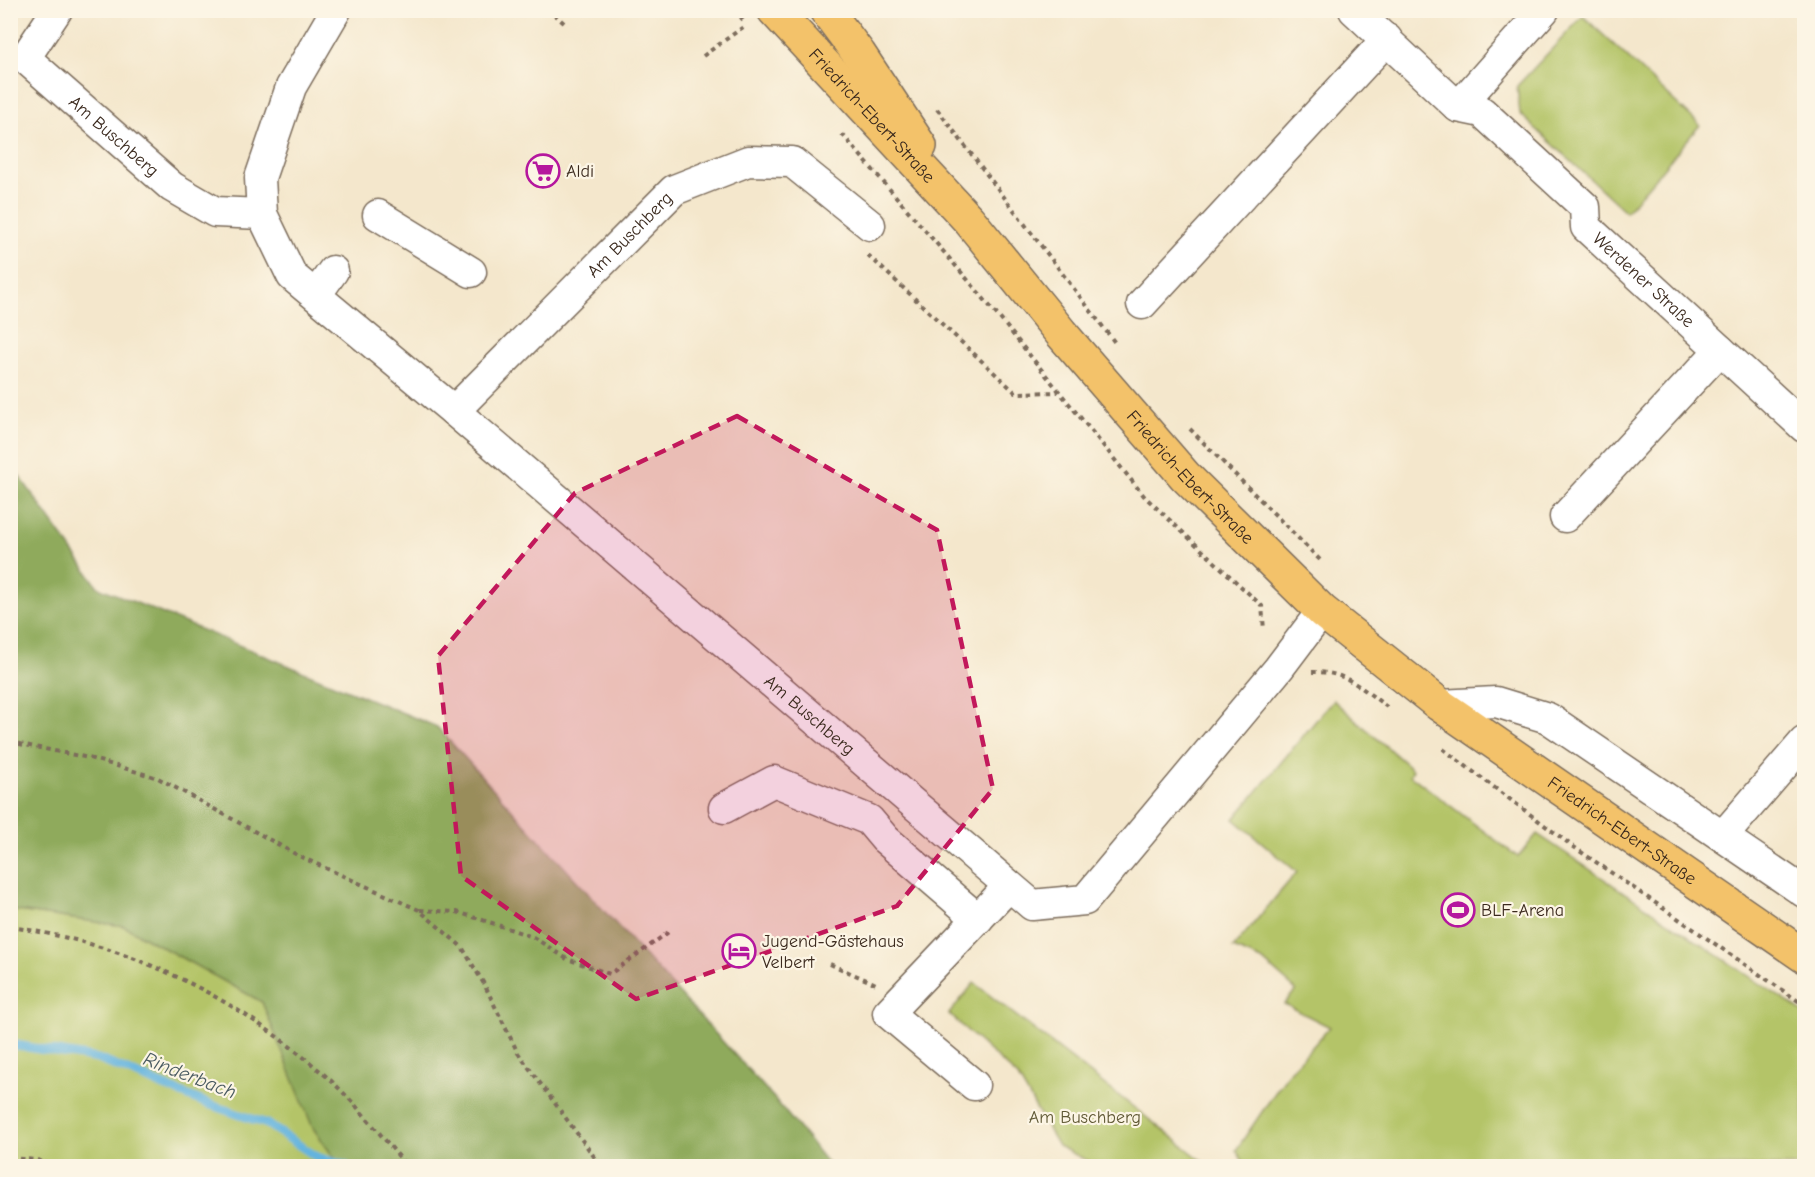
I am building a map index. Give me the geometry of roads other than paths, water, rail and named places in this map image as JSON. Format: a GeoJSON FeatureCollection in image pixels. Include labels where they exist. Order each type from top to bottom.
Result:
{"type":"FeatureCollection","features":[{"type":"Feature","properties":{"kind":"main road","name":"Friedrich-Ebert-Straße"},"geometry":{"type":"LineString","coordinates":[[826,10],[859,54],[969,220],[1060,333],[1185,476],[1322,611],[1440,705],[1804,956]]}},
{"type":"Feature","properties":{"kind":"main road","name":"Friedrich-Ebert-Straße"},"geometry":{"type":"LineString","coordinates":[[758,23],[969,220]]}},
{"type":"Feature","properties":{"kind":"street","name":"Am Buschberg"},"geometry":{"type":"LineString","coordinates":[[57,10],[25,58],[172,187],[215,212],[262,214]]}},
{"type":"Feature","properties":{"kind":"street","name":"Am Buschberg"},"geometry":{"type":"LineString","coordinates":[[336,10],[291,87],[260,178],[262,214],[292,276],[324,283],[454,411],[1032,905],[1085,900],[1279,668],[1322,611]]}},
{"type":"Feature","properties":{"kind":"street","name":"Werdener Straße"},"geometry":{"type":"LineString","coordinates":[[1354,10],[1458,107],[1482,112],[1585,207],[1586,227],[1804,427]]}},
{"type":"Feature","properties":{"kind":"street"},"geometry":{"type":"LineString","coordinates":[[1458,107],[1544,10]]}},
{"type":"Feature","properties":{"kind":"street"},"geometry":{"type":"LineString","coordinates":[[1142,304],[1387,39]]}},
{"type":"Feature","properties":{"kind":"street","name":"Am Buschberg"},"geometry":{"type":"LineString","coordinates":[[454,411],[674,190],[748,161],[792,162],[870,225]]}},
{"type":"Feature","properties":{"kind":"street"},"geometry":{"type":"LineString","coordinates":[[378,215],[471,272]]}},
{"type":"Feature","properties":{"kind":"street"},"geometry":{"type":"LineString","coordinates":[[1565,518],[1720,350]]}},
{"type":"Feature","properties":{"kind":"street"},"geometry":{"type":"LineString","coordinates":[[1440,705],[1496,702],[1548,718],[1804,892]]}},
{"type":"Feature","properties":{"kind":"street"},"geometry":{"type":"LineString","coordinates":[[1723,836],[1804,742]]}},
{"type":"Feature","properties":{"kind":"street"},"geometry":{"type":"LineString","coordinates":[[724,808],[774,782],[869,820],[885,839],[978,919]]}},
{"type":"Feature","properties":{"kind":"street"},"geometry":{"type":"LineString","coordinates":[[974,1085],[888,1013],[1009,886]]}},
{"type":"Feature","properties":{"kind":"waterway","name":"Rinderbach"},"geometry":{"type":"LineString","coordinates":[[10,1044],[98,1059],[208,1104],[267,1124],[317,1157],[346,1166]]}},
{"type":"Feature","properties":{"kind":"place","name":"Aldi"},"geometry":{"type":"Point","coordinates":[543,171]}},
{"type":"Feature","properties":{"kind":"place","name":"BLF-Arena"},"geometry":{"type":"Point","coordinates":[1458,910]}},
{"type":"Feature","properties":{"kind":"place","name":"Jugend-Gästehaus Velbert"},"geometry":{"type":"Point","coordinates":[739,951]}}]}
